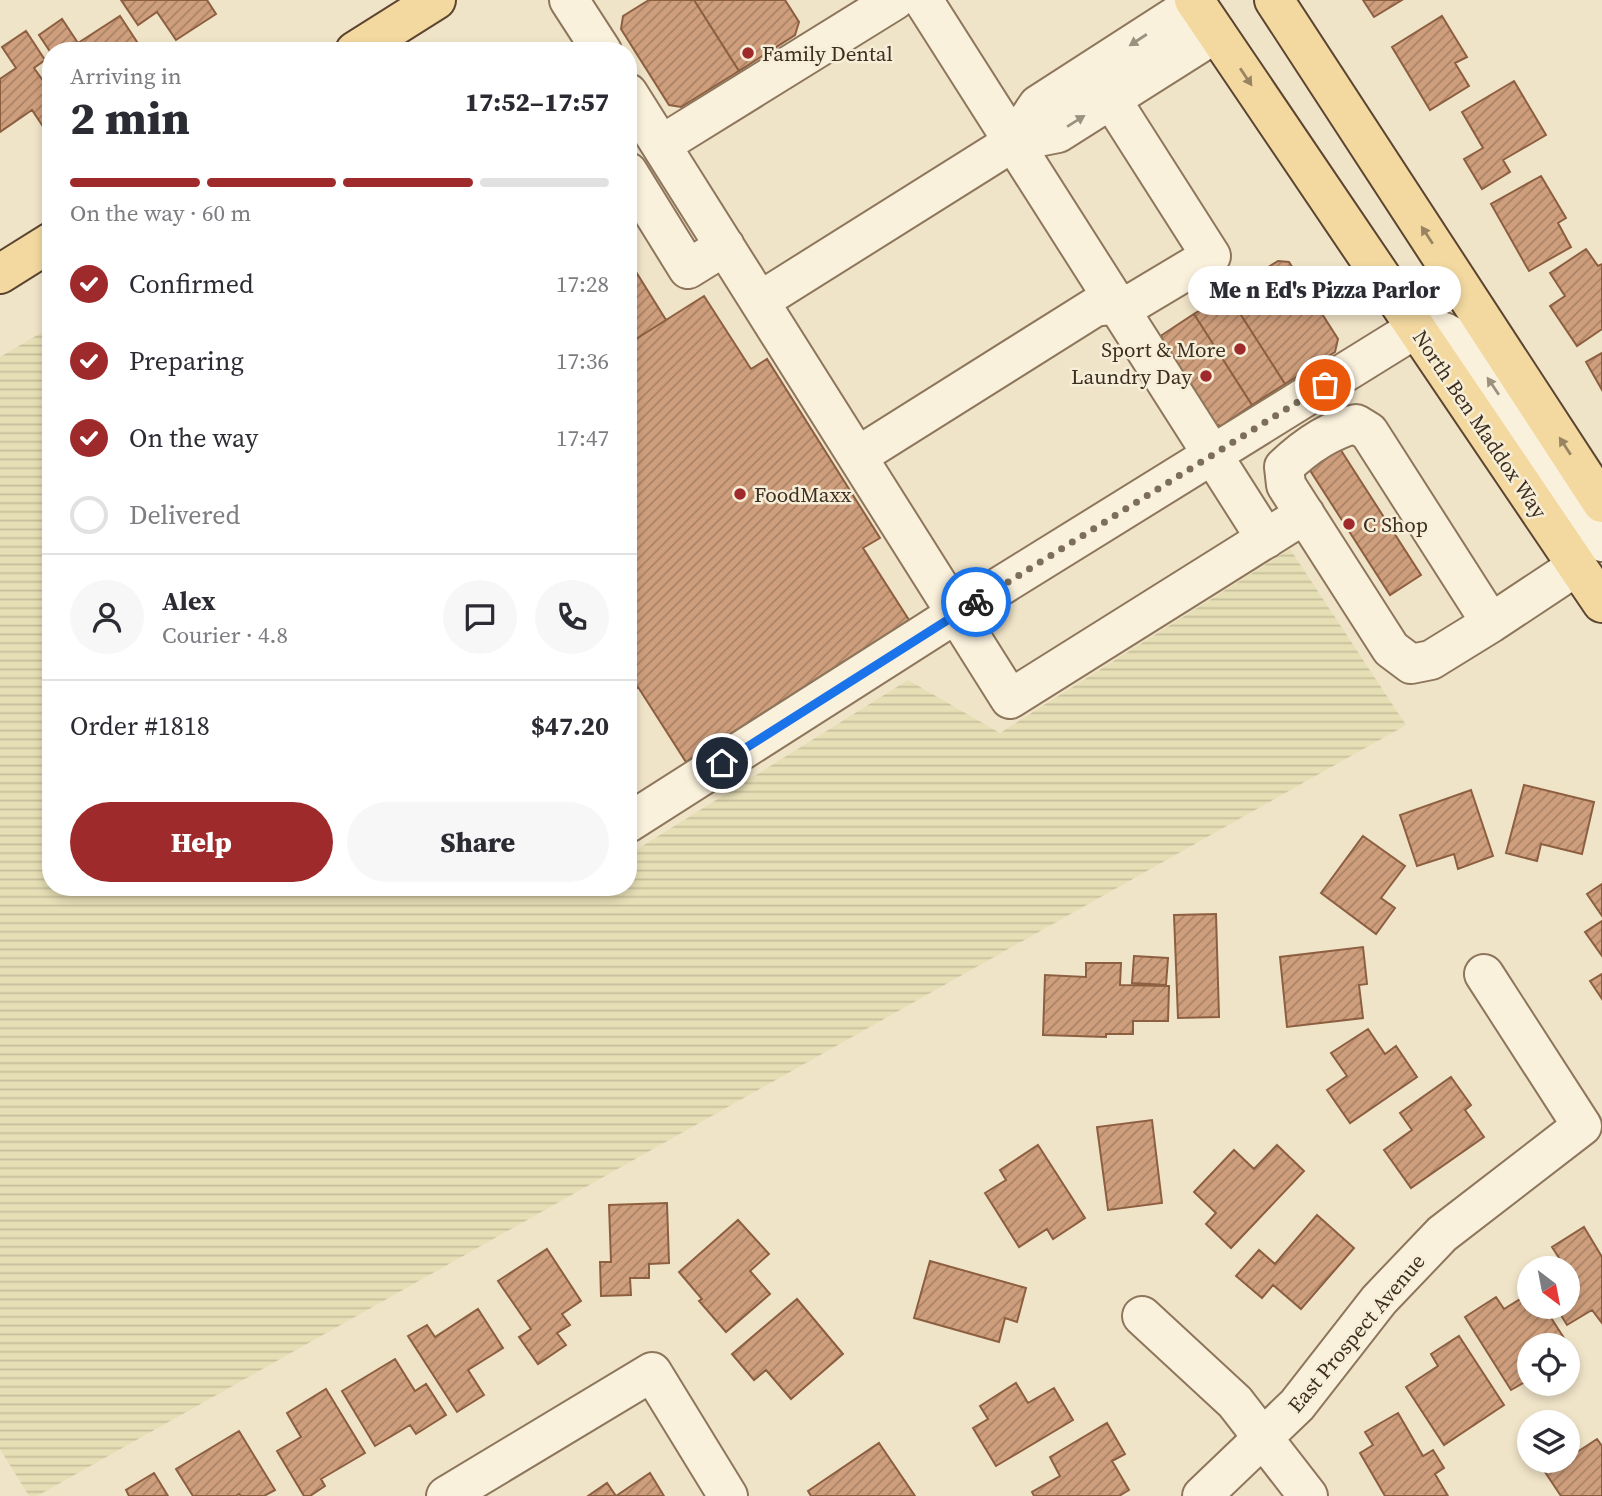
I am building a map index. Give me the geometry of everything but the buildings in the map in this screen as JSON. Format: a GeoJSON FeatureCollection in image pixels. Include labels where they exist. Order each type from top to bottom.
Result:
{"type":"FeatureCollection","features":[{"type":"Feature","properties":{"kind":"main road"},"geometry":{"type":"LineString","coordinates":[[369,42],[436,0]]}},
{"type":"Feature","properties":{"kind":"main road"},"geometry":{"type":"LineString","coordinates":[[1274,0],[1602,503]]}},
{"type":"Feature","properties":{"kind":"main road","name":"North Ben Maddox Way"},"geometry":{"type":"LineString","coordinates":[[1202,12],[1415,328],[1589,554],[1602,603]]}},
{"type":"Feature","properties":{"kind":"main road"},"geometry":{"type":"LineString","coordinates":[[0,274],[42,248]]}},
{"type":"Feature","properties":{"kind":"street"},"geometry":{"type":"LineString","coordinates":[[569,0],[595,42]]}},
{"type":"Feature","properties":{"kind":"street"},"geometry":{"type":"LineString","coordinates":[[661,145],[895,0]]}},
{"type":"Feature","properties":{"kind":"street"},"geometry":{"type":"LineString","coordinates":[[923,0],[1266,539]]}},
{"type":"Feature","properties":{"kind":"street"},"geometry":{"type":"LineString","coordinates":[[1013,142],[1038,105],[1202,12]]}},
{"type":"Feature","properties":{"kind":"street"},"geometry":{"type":"LineString","coordinates":[[760,301],[1013,142],[1058,132],[1111,99],[1202,12]]}},
{"type":"Feature","properties":{"kind":"street"},"geometry":{"type":"LineString","coordinates":[[858,456],[1095,307],[1134,302],[1211,256],[1111,99]]}},
{"type":"Feature","properties":{"kind":"street"},"geometry":{"type":"LineString","coordinates":[[637,107],[1010,699],[1305,514]]}},
{"type":"Feature","properties":{"kind":"street"},"geometry":{"type":"LineString","coordinates":[[637,187],[688,269],[725,246]]}},
{"type":"Feature","properties":{"kind":"street"},"geometry":{"type":"LineString","coordinates":[[637,816],[1415,328]]}},
{"type":"Feature","properties":{"kind":"street"},"geometry":{"type":"LineString","coordinates":[[1491,623],[1370,432],[1356,424],[1338,428],[1296,455],[1284,467],[1286,485],[1391,649],[1410,663],[1431,660],[1491,623],[1589,554]]}},
{"type":"Feature","properties":{"kind":"street","name":"East Prospect Avenue"},"geometry":{"type":"LineString","coordinates":[[1202,1496],[1297,1405],[1379,1300],[1441,1234],[1581,1126],[1484,974]]}},
{"type":"Feature","properties":{"kind":"street"},"geometry":{"type":"LineString","coordinates":[[1142,1316],[1234,1402],[1308,1496]]}},
{"type":"Feature","properties":{"kind":"street"},"geometry":{"type":"LineString","coordinates":[[446,1496],[652,1373],[728,1496]]}},
{"type":"Feature","properties":{"kind":"shaded area"},"geometry":{"type":"Polygon","coordinates":[[[42,332],[42,896],[637,896],[637,849],[908,680],[1000,733],[1290,549],[1406,725],[37,1496],[29,1496],[0,1449],[0,357],[42,332]]]}},
{"type":"Feature","properties":{"kind":"way so far"},"geometry":{"type":"LineString","coordinates":[[976,602],[1325,385]]}},
{"type":"Feature","properties":{"kind":"place","name":"Family Dental"},"geometry":{"type":"Point","coordinates":[748,53]}},
{"type":"Feature","properties":{"kind":"place","name":"Sport & More"},"geometry":{"type":"Point","coordinates":[1240,349]}},
{"type":"Feature","properties":{"kind":"place","name":"Laundry Day"},"geometry":{"type":"Point","coordinates":[1206,376]}},
{"type":"Feature","properties":{"kind":"place","name":"Me n Ed's Pizza Parlor"},"geometry":{"type":"Point","coordinates":[1325,385]}},
{"type":"Feature","properties":{"kind":"place","name":"FoodMaxx"},"geometry":{"type":"Point","coordinates":[740,494]}},
{"type":"Feature","properties":{"kind":"place","name":"C Shop"},"geometry":{"type":"Point","coordinates":[1349,524]}},
{"type":"Feature","properties":{"kind":"route"},"geometry":{"type":"LineString","coordinates":[[722,763],[976,602]]}}]}
